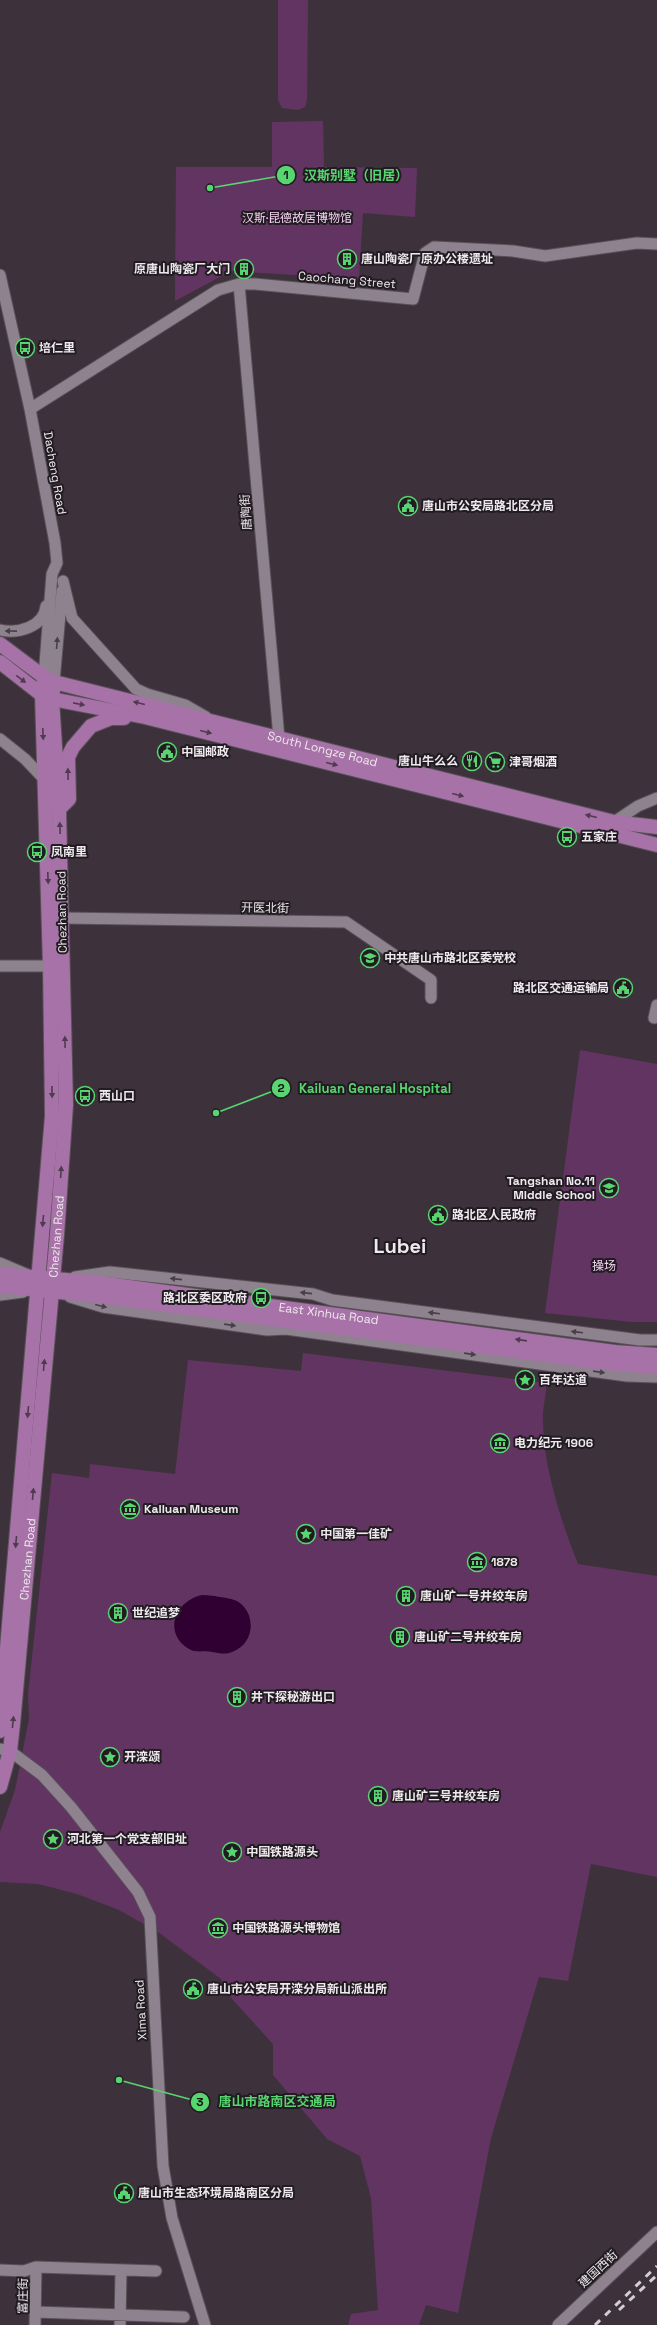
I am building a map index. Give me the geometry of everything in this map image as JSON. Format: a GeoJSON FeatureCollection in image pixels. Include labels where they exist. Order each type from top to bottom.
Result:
{"type":"FeatureCollection","features":[{"type":"Feature","properties":{"kind":"main road","name":"South Longze Road"},"geometry":{"type":"LineString","coordinates":[[0,644],[49,680],[614,822],[657,827]]}},
{"type":"Feature","properties":{"kind":"main road","name":"South Longze Road"},"geometry":{"type":"LineString","coordinates":[[0,662],[47,697],[145,717],[657,845]]}},
{"type":"Feature","properties":{"kind":"main road","name":"Chezhan Road"},"geometry":{"type":"LineString","coordinates":[[0,1787],[5,1750],[45,1285],[52,1116],[45,780],[47,697],[49,680]]}},
{"type":"Feature","properties":{"kind":"main road","name":"Chezhan Road"},"geometry":{"type":"LineString","coordinates":[[0,1731],[45,1285],[66,1105],[60,809],[47,697]]}},
{"type":"Feature","properties":{"kind":"main road"},"geometry":{"type":"LineString","coordinates":[[60,809],[69,798],[68,757],[81,735],[100,720],[145,717]]}},
{"type":"Feature","properties":{"kind":"main road","name":"East Xinhua Road"},"geometry":{"type":"LineString","coordinates":[[0,1274],[45,1285],[647,1374],[657,1367]]}},
{"type":"Feature","properties":{"kind":"main road","name":"East Xinhua Road"},"geometry":{"type":"LineString","coordinates":[[0,1286],[99,1283],[615,1352],[657,1355]]}},
{"type":"Feature","properties":{"kind":"street","name":"Caochang Street"},"geometry":{"type":"LineString","coordinates":[[30,408],[218,290],[239,284],[413,299],[425,253],[434,247],[513,251],[545,256],[637,243],[657,244]]}},
{"type":"Feature","properties":{"kind":"street","name":"Dacheng Road"},"geometry":{"type":"LineString","coordinates":[[0,275],[30,408],[55,542],[49,680]]}},
{"type":"Feature","properties":{"kind":"street","name":"唐陶街"},"geometry":{"type":"LineString","coordinates":[[239,284],[279,738]]}},
{"type":"Feature","properties":{"kind":"street"},"geometry":{"type":"LineString","coordinates":[[54,568],[63,582],[72,618],[136,689],[147,694],[185,705],[216,722]]}},
{"type":"Feature","properties":{"kind":"street"},"geometry":{"type":"LineString","coordinates":[[0,630],[18,631],[30,628],[39,621],[46,611],[48,583],[54,568]]}},
{"type":"Feature","properties":{"kind":"street"},"geometry":{"type":"LineString","coordinates":[[49,680],[63,582]]}},
{"type":"Feature","properties":{"kind":"street"},"geometry":{"type":"LineString","coordinates":[[0,739],[25,759],[45,780]]}},
{"type":"Feature","properties":{"kind":"street"},"geometry":{"type":"LineString","coordinates":[[614,822],[638,806],[657,798]]}},
{"type":"Feature","properties":{"kind":"street","name":"开医北街"},"geometry":{"type":"LineString","coordinates":[[62,918],[346,922],[431,980],[431,998]]}},
{"type":"Feature","properties":{"kind":"street"},"geometry":{"type":"LineString","coordinates":[[0,966],[50,966]]}},
{"type":"Feature","properties":{"kind":"street"},"geometry":{"type":"LineString","coordinates":[[654,1018],[657,1005]]}},
{"type":"Feature","properties":{"kind":"street"},"geometry":{"type":"LineString","coordinates":[[0,1263],[45,1285]]}},
{"type":"Feature","properties":{"kind":"street"},"geometry":{"type":"LineString","coordinates":[[0,1295],[110,1272],[313,1294],[339,1301],[640,1340],[657,1340]]}},
{"type":"Feature","properties":{"kind":"street"},"geometry":{"type":"LineString","coordinates":[[647,1374],[657,1386]]}},
{"type":"Feature","properties":{"kind":"street","name":"Xima Road"},"geometry":{"type":"LineString","coordinates":[[5,1750],[42,1775],[71,1808],[138,1892],[150,1917],[163,2166],[172,2218],[205,2325]]}},
{"type":"Feature","properties":{"kind":"street","name":"建国西街"},"geometry":{"type":"LineString","coordinates":[[558,2325],[657,2232]]}},
{"type":"Feature","properties":{"kind":"street"},"geometry":{"type":"LineString","coordinates":[[0,2270],[24,2271],[36,2268],[156,2271]]}},
{"type":"Feature","properties":{"kind":"street","name":"富庄街"},"geometry":{"type":"LineString","coordinates":[[35,2325],[36,2268]]}},
{"type":"Feature","properties":{"kind":"street"},"geometry":{"type":"LineString","coordinates":[[120,2320],[121,2270]]}},
{"type":"Feature","properties":{"kind":"street"},"geometry":{"type":"LineString","coordinates":[[35,2312],[120,2320],[184,2317]]}},
{"type":"Feature","properties":{"kind":"green space"},"geometry":{"type":"Polygon","coordinates":[[[278,0],[308,0],[307,100],[305,107],[298,110],[282,108],[278,100],[278,0]]]}},
{"type":"Feature","properties":{"kind":"green space","name":"汉斯·昆德故居博物馆"},"geometry":{"type":"Polygon","coordinates":[[[323,121],[324,167],[417,168],[415,217],[363,213],[359,279],[231,271],[175,301],[176,167],[272,167],[272,122],[323,121]]]}},
{"type":"Feature","properties":{"kind":"green space","name":"操场"},"geometry":{"type":"Polygon","coordinates":[[[580,1050],[657,1064],[657,1322],[632,1322],[545,1313],[580,1050]]]}},
{"type":"Feature","properties":{"kind":"green space"},"geometry":{"type":"Polygon","coordinates":[[[303,1353],[547,1383],[543,1418],[546,1458],[554,1495],[578,1564],[657,1576],[657,1877],[591,1864],[568,1981],[539,1977],[491,2138],[458,2313],[426,2305],[419,2325],[348,2325],[351,2314],[378,2310],[371,2198],[360,2156],[327,2139],[273,2075],[273,2044],[232,1999],[221,1979],[158,1932],[119,1910],[77,1894],[38,1884],[0,1882],[0,1832],[15,1790],[29,1719],[28,1694],[52,1473],[89,1478],[90,1464],[175,1474],[188,1360],[301,1371],[303,1353]]]}},
{"type":"Feature","properties":{"kind":"shaded area"},"geometry":{"type":"Polygon","coordinates":[[[202,1595],[234,1600],[243,1606],[248,1613],[251,1628],[249,1636],[240,1648],[224,1654],[209,1651],[194,1651],[182,1644],[174,1628],[175,1619],[184,1604],[192,1598],[202,1595]]]}},
{"type":"Feature","properties":{"kind":"railway"},"geometry":{"type":"LineString","coordinates":[[595,2325],[657,2266]]}},
{"type":"Feature","properties":{"kind":"railway"},"geometry":{"type":"LineString","coordinates":[[619,2310],[657,2275]]}},
{"type":"Feature","properties":{"kind":"place","name":"汉斯别墅（旧居）"},"geometry":{"type":"Point","coordinates":[210,188]}},
{"type":"Feature","properties":{"kind":"place","name":"唐山陶瓷厂原办公楼遗址"},"geometry":{"type":"Point","coordinates":[347,259]}},
{"type":"Feature","properties":{"kind":"place","name":"原唐山陶瓷厂大门"},"geometry":{"type":"Point","coordinates":[244,269]}},
{"type":"Feature","properties":{"kind":"place","name":"培仁里"},"geometry":{"type":"Point","coordinates":[25,348]}},
{"type":"Feature","properties":{"kind":"place","name":"唐山市公安局路北区分局"},"geometry":{"type":"Point","coordinates":[408,506]}},
{"type":"Feature","properties":{"kind":"place","name":"中国邮政"},"geometry":{"type":"Point","coordinates":[167,752]}},
{"type":"Feature","properties":{"kind":"place","name":"唐山牛么么"},"geometry":{"type":"Point","coordinates":[472,761]}},
{"type":"Feature","properties":{"kind":"place","name":"津哥烟酒"},"geometry":{"type":"Point","coordinates":[495,762]}},
{"type":"Feature","properties":{"kind":"place","name":"五家庄"},"geometry":{"type":"Point","coordinates":[567,837]}},
{"type":"Feature","properties":{"kind":"place","name":"凤南里"},"geometry":{"type":"Point","coordinates":[37,852]}},
{"type":"Feature","properties":{"kind":"place","name":"中共唐山市路北区委党校"},"geometry":{"type":"Point","coordinates":[370,958]}},
{"type":"Feature","properties":{"kind":"place","name":"路北区交通运输局"},"geometry":{"type":"Point","coordinates":[623,988]}},
{"type":"Feature","properties":{"kind":"place","name":"西山口"},"geometry":{"type":"Point","coordinates":[85,1096]}},
{"type":"Feature","properties":{"kind":"place","name":"Kailuan General Hospital"},"geometry":{"type":"Point","coordinates":[216,1113]}},
{"type":"Feature","properties":{"kind":"place","name":"Tangshan No.11 Middle School"},"geometry":{"type":"Point","coordinates":[609,1188]}},
{"type":"Feature","properties":{"kind":"place","name":"路北区人民政府"},"geometry":{"type":"Point","coordinates":[438,1215]}},
{"type":"Feature","properties":{"kind":"place","name":"路北区委区政府"},"geometry":{"type":"Point","coordinates":[261,1298]}},
{"type":"Feature","properties":{"kind":"place","name":"百年达道"},"geometry":{"type":"Point","coordinates":[525,1380]}},
{"type":"Feature","properties":{"kind":"place","name":"电力纪元 1906"},"geometry":{"type":"Point","coordinates":[500,1443]}},
{"type":"Feature","properties":{"kind":"place","name":"Kailuan Museum"},"geometry":{"type":"Point","coordinates":[130,1509]}},
{"type":"Feature","properties":{"kind":"place","name":"中国第一佳矿"},"geometry":{"type":"Point","coordinates":[306,1534]}},
{"type":"Feature","properties":{"kind":"place","name":"1878"},"geometry":{"type":"Point","coordinates":[477,1562]}},
{"type":"Feature","properties":{"kind":"place","name":"唐山矿一号井绞车房"},"geometry":{"type":"Point","coordinates":[406,1596]}},
{"type":"Feature","properties":{"kind":"place","name":"世纪追梦"},"geometry":{"type":"Point","coordinates":[118,1613]}},
{"type":"Feature","properties":{"kind":"place","name":"唐山矿二号井绞车房"},"geometry":{"type":"Point","coordinates":[400,1637]}},
{"type":"Feature","properties":{"kind":"place","name":"井下探秘游出口"},"geometry":{"type":"Point","coordinates":[237,1697]}},
{"type":"Feature","properties":{"kind":"place","name":"开滦颂"},"geometry":{"type":"Point","coordinates":[110,1757]}},
{"type":"Feature","properties":{"kind":"place","name":"唐山矿三号井绞车房"},"geometry":{"type":"Point","coordinates":[378,1796]}},
{"type":"Feature","properties":{"kind":"place","name":"河北第一个党支部旧址"},"geometry":{"type":"Point","coordinates":[53,1839]}},
{"type":"Feature","properties":{"kind":"place","name":"中国铁路源头"},"geometry":{"type":"Point","coordinates":[232,1852]}},
{"type":"Feature","properties":{"kind":"place","name":"中国铁路源头博物馆"},"geometry":{"type":"Point","coordinates":[218,1928]}},
{"type":"Feature","properties":{"kind":"place","name":"唐山市公安局开滦分局新山派出所"},"geometry":{"type":"Point","coordinates":[193,1989]}},
{"type":"Feature","properties":{"kind":"place","name":"唐山市路南区交通局"},"geometry":{"type":"Point","coordinates":[119,2080]}},
{"type":"Feature","properties":{"kind":"place","name":"唐山市生态环境局路南区分局"},"geometry":{"type":"Point","coordinates":[124,2193]}},
{"type":"Feature","properties":{"kind":"district","name":"Lubei"},"geometry":{"type":"Point","coordinates":[400,1246]}}]}
